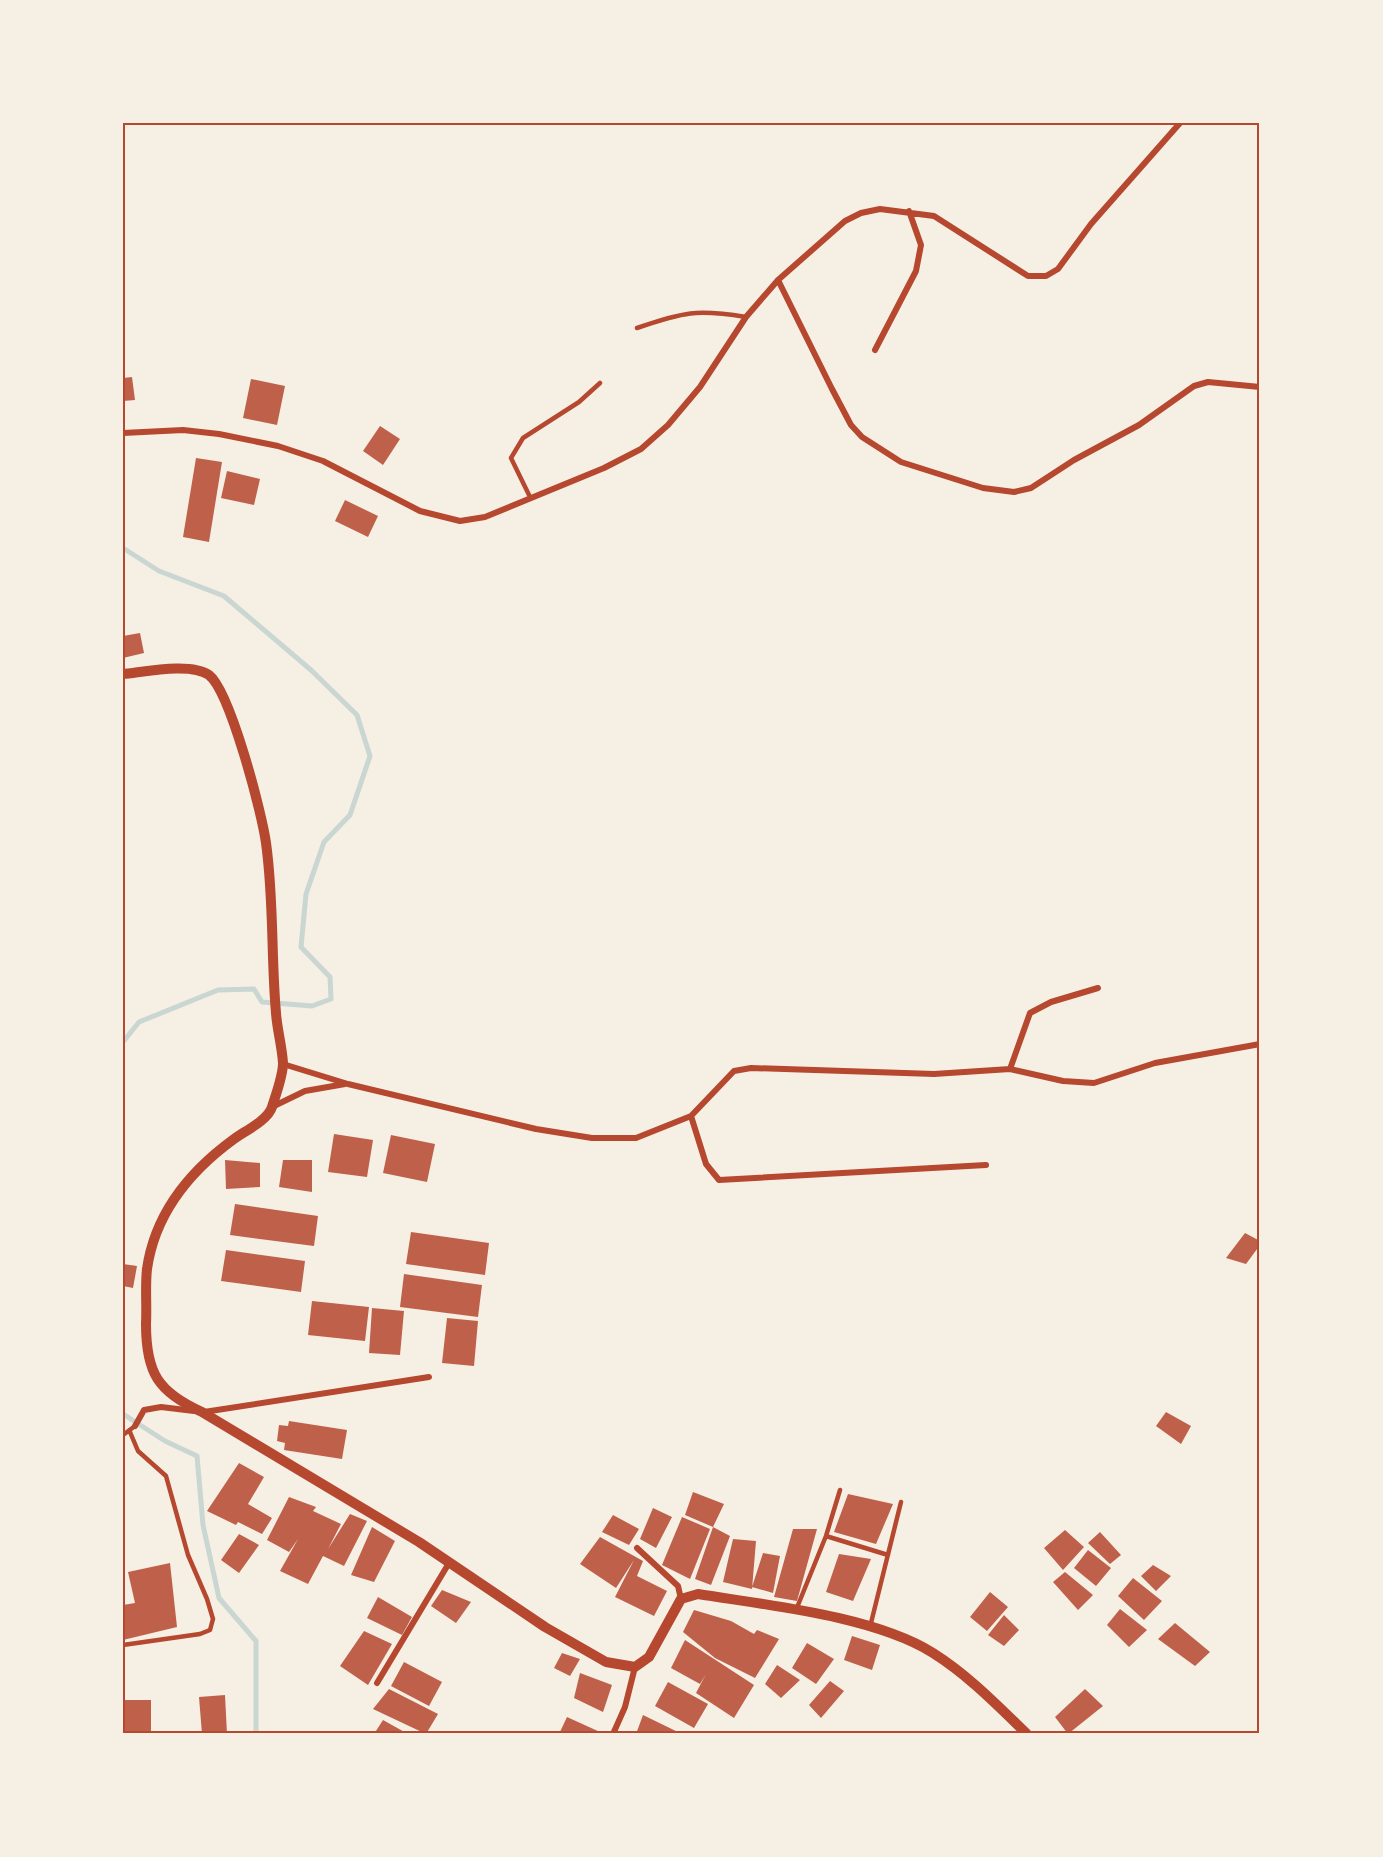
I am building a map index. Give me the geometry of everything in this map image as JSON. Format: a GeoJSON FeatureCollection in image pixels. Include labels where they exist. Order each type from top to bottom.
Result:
{"type":"FeatureCollection","features":[{"type":"Feature","properties":{"kind":"street"},"geometry":{"type":"LineString","coordinates":[[123,433],[183,430],[219,434],[278,446],[323,461],[420,511],[460,521],[485,517],[604,468],[641,449],[668,425],[700,387],[746,317],[778,280],[845,221],[861,213],[880,209],[934,216],[1028,276],[1046,276],[1058,269],[1099,215],[1180,123]]}},
{"type":"Feature","properties":{"kind":"street"},"geometry":{"type":"LineString","coordinates":[[875,350],[916,271],[921,245],[909,211]]}},
{"type":"Feature","properties":{"kind":"street"},"geometry":{"type":"LineString","coordinates":[[778,280],[851,425],[862,437],[902,462],[984,488],[1014,492],[1031,488],[1074,460],[1139,425],[1194,386],[1208,382],[1260,387]]}},
{"type":"Feature","properties":{"kind":"street"},"geometry":{"type":"LineString","coordinates":[[123,674],[188,668],[200,671],[210,676],[232,717],[266,842],[276,1016],[283,1064],[270,1113],[211,1156],[184,1185],[166,1210],[154,1239],[147,1269],[146,1337],[150,1368],[172,1396],[399,1530],[545,1627],[606,1662],[635,1666],[649,1657],[681,1599],[678,1586],[637,1548]]}},
{"type":"Feature","properties":{"kind":"street"},"geometry":{"type":"LineString","coordinates":[[1010,1068],[1030,1013],[1051,1002],[1098,988]]}},
{"type":"Feature","properties":{"kind":"street"},"geometry":{"type":"LineString","coordinates":[[283,1064],[348,1084],[536,1129],[592,1138],[636,1138],[691,1116],[734,1071],[751,1068],[934,1074],[1010,1068],[1063,1081],[1094,1083],[1155,1063],[1260,1044]]}},
{"type":"Feature","properties":{"kind":"street"},"geometry":{"type":"LineString","coordinates":[[272,1107],[305,1091],[348,1084]]}},
{"type":"Feature","properties":{"kind":"street"},"geometry":{"type":"LineString","coordinates":[[691,1116],[706,1164],[719,1180],[986,1165]]}},
{"type":"Feature","properties":{"kind":"street"},"geometry":{"type":"LineString","coordinates":[[135,1426],[144,1410],[161,1407],[202,1412],[429,1377]]}},
{"type":"Feature","properties":{"kind":"street"},"geometry":{"type":"LineString","coordinates":[[377,1683],[448,1563]]}},
{"type":"Feature","properties":{"kind":"street"},"geometry":{"type":"LineString","coordinates":[[681,1599],[698,1594],[796,1610],[902,1637],[967,1676],[1027,1734]]}},
{"type":"Feature","properties":{"kind":"street"},"geometry":{"type":"LineString","coordinates":[[613,1734],[625,1707],[635,1666]]}},
{"type":"Feature","properties":{"kind":"lane"},"geometry":{"type":"LineString","coordinates":[[637,328],[678,314],[705,311],[746,317]]}},
{"type":"Feature","properties":{"kind":"lane"},"geometry":{"type":"LineString","coordinates":[[530,497],[512,458],[518,443],[579,402],[600,383]]}},
{"type":"Feature","properties":{"kind":"lane"},"geometry":{"type":"LineString","coordinates":[[123,1435],[135,1426]]}},
{"type":"Feature","properties":{"kind":"lane"},"geometry":{"type":"LineString","coordinates":[[123,1645],[200,1634],[210,1630],[213,1619],[188,1555],[166,1476],[138,1450],[130,1432]]}},
{"type":"Feature","properties":{"kind":"lane"},"geometry":{"type":"LineString","coordinates":[[796,1610],[826,1536],[840,1490]]}},
{"type":"Feature","properties":{"kind":"lane"},"geometry":{"type":"LineString","coordinates":[[870,1627],[902,1502]]}},
{"type":"Feature","properties":{"kind":"lane"},"geometry":{"type":"LineString","coordinates":[[826,1536],[888,1555]]}},
{"type":"Feature","properties":{"kind":"building"},"geometry":{"type":"Polygon","coordinates":[[[132,377],[135,400],[123,401],[123,378],[132,377]]]}},
{"type":"Feature","properties":{"kind":"building"},"geometry":{"type":"Polygon","coordinates":[[[251,379],[285,386],[277,425],[243,418],[251,379]]]}},
{"type":"Feature","properties":{"kind":"building"},"geometry":{"type":"Polygon","coordinates":[[[380,426],[400,439],[383,465],[363,451],[380,426]]]}},
{"type":"Feature","properties":{"kind":"building"},"geometry":{"type":"Polygon","coordinates":[[[196,458],[222,462],[209,542],[183,537],[196,458]]]}},
{"type":"Feature","properties":{"kind":"building"},"geometry":{"type":"Polygon","coordinates":[[[227,471],[260,479],[254,505],[221,498],[227,471]]]}},
{"type":"Feature","properties":{"kind":"building"},"geometry":{"type":"Polygon","coordinates":[[[345,500],[378,516],[368,537],[335,521],[345,500]]]}},
{"type":"Feature","properties":{"kind":"building"},"geometry":{"type":"Polygon","coordinates":[[[140,633],[144,653],[123,658],[123,636],[140,633]]]}},
{"type":"Feature","properties":{"kind":"building"},"geometry":{"type":"Polygon","coordinates":[[[334,1134],[373,1140],[367,1177],[328,1172],[334,1134]]]}},
{"type":"Feature","properties":{"kind":"building"},"geometry":{"type":"Polygon","coordinates":[[[391,1135],[435,1144],[427,1182],[383,1173],[391,1135]]]}},
{"type":"Feature","properties":{"kind":"building"},"geometry":{"type":"Polygon","coordinates":[[[225,1160],[260,1163],[260,1187],[226,1189],[225,1160]]]}},
{"type":"Feature","properties":{"kind":"building"},"geometry":{"type":"Polygon","coordinates":[[[283,1160],[312,1160],[312,1192],[279,1187],[283,1160]]]}},
{"type":"Feature","properties":{"kind":"building"},"geometry":{"type":"Polygon","coordinates":[[[235,1204],[318,1216],[314,1246],[230,1235],[235,1204]]]}},
{"type":"Feature","properties":{"kind":"building"},"geometry":{"type":"Polygon","coordinates":[[[411,1232],[489,1243],[485,1275],[406,1264],[411,1232]]]}},
{"type":"Feature","properties":{"kind":"building"},"geometry":{"type":"Polygon","coordinates":[[[1245,1233],[1260,1241],[1260,1245],[1246,1264],[1226,1258],[1245,1233]]]}},
{"type":"Feature","properties":{"kind":"building"},"geometry":{"type":"Polygon","coordinates":[[[226,1250],[305,1261],[301,1292],[221,1281],[226,1250]]]}},
{"type":"Feature","properties":{"kind":"building"},"geometry":{"type":"Polygon","coordinates":[[[123,1264],[137,1266],[133,1288],[123,1286],[123,1264]]]}},
{"type":"Feature","properties":{"kind":"building"},"geometry":{"type":"Polygon","coordinates":[[[404,1274],[482,1285],[478,1317],[400,1307],[404,1274]]]}},
{"type":"Feature","properties":{"kind":"building"},"geometry":{"type":"Polygon","coordinates":[[[312,1301],[369,1307],[365,1341],[308,1335],[312,1301]]]}},
{"type":"Feature","properties":{"kind":"building"},"geometry":{"type":"Polygon","coordinates":[[[372,1308],[404,1311],[400,1355],[369,1353],[372,1308]]]}},
{"type":"Feature","properties":{"kind":"building"},"geometry":{"type":"Polygon","coordinates":[[[447,1318],[478,1321],[474,1366],[442,1363],[447,1318]]]}},
{"type":"Feature","properties":{"kind":"building"},"geometry":{"type":"Polygon","coordinates":[[[1166,1412],[1191,1426],[1181,1444],[1156,1426],[1166,1412]]]}},
{"type":"Feature","properties":{"kind":"building"},"geometry":{"type":"Polygon","coordinates":[[[289,1421],[347,1430],[342,1459],[284,1450],[285,1443],[277,1441],[279,1425],[288,1426],[289,1421]]]}},
{"type":"Feature","properties":{"kind":"building"},"geometry":{"type":"Polygon","coordinates":[[[239,1463],[264,1477],[248,1504],[272,1518],[262,1534],[238,1522],[236,1525],[207,1511],[239,1463]]]}},
{"type":"Feature","properties":{"kind":"building"},"geometry":{"type":"Polygon","coordinates":[[[693,1492],[724,1504],[713,1527],[685,1515],[693,1492]]]}},
{"type":"Feature","properties":{"kind":"building"},"geometry":{"type":"Polygon","coordinates":[[[848,1494],[893,1504],[876,1544],[834,1532],[848,1494]]]}},
{"type":"Feature","properties":{"kind":"building"},"geometry":{"type":"Polygon","coordinates":[[[289,1497],[316,1507],[313,1511],[341,1524],[328,1549],[350,1514],[367,1521],[344,1566],[323,1556],[308,1584],[280,1571],[298,1539],[289,1552],[267,1540],[289,1497]]]}},
{"type":"Feature","properties":{"kind":"building"},"geometry":{"type":"Polygon","coordinates":[[[653,1508],[672,1517],[656,1548],[640,1539],[653,1508]]]}},
{"type":"Feature","properties":{"kind":"building"},"geometry":{"type":"Polygon","coordinates":[[[613,1515],[639,1529],[629,1545],[602,1532],[613,1515]]]}},
{"type":"Feature","properties":{"kind":"building"},"geometry":{"type":"Polygon","coordinates":[[[682,1517],[710,1529],[690,1579],[662,1565],[682,1517]]]}},
{"type":"Feature","properties":{"kind":"building"},"geometry":{"type":"Polygon","coordinates":[[[372,1527],[395,1541],[374,1582],[351,1575],[372,1527]]]}},
{"type":"Feature","properties":{"kind":"building"},"geometry":{"type":"Polygon","coordinates":[[[713,1527],[730,1536],[711,1585],[695,1579],[713,1527]]]}},
{"type":"Feature","properties":{"kind":"building"},"geometry":{"type":"Polygon","coordinates":[[[793,1529],[817,1529],[797,1601],[774,1597],[793,1529]]]}},
{"type":"Feature","properties":{"kind":"building"},"geometry":{"type":"Polygon","coordinates":[[[1065,1530],[1084,1547],[1063,1570],[1044,1548],[1065,1530]]]}},
{"type":"Feature","properties":{"kind":"building"},"geometry":{"type":"Polygon","coordinates":[[[1100,1532],[1121,1555],[1110,1564],[1088,1543],[1100,1532]]]}},
{"type":"Feature","properties":{"kind":"building"},"geometry":{"type":"Polygon","coordinates":[[[239,1534],[259,1545],[239,1573],[221,1560],[239,1534]]]}},
{"type":"Feature","properties":{"kind":"building"},"geometry":{"type":"Polygon","coordinates":[[[600,1537],[643,1561],[637,1576],[667,1591],[654,1616],[615,1597],[634,1560],[616,1588],[580,1564],[600,1537]]]}},
{"type":"Feature","properties":{"kind":"building"},"geometry":{"type":"Polygon","coordinates":[[[733,1539],[756,1541],[752,1589],[723,1582],[733,1539]]]}},
{"type":"Feature","properties":{"kind":"building"},"geometry":{"type":"Polygon","coordinates":[[[1088,1550],[1111,1568],[1096,1586],[1074,1568],[1088,1550]]]}},
{"type":"Feature","properties":{"kind":"building"},"geometry":{"type":"Polygon","coordinates":[[[763,1553],[780,1556],[773,1593],[752,1587],[763,1553]]]}},
{"type":"Feature","properties":{"kind":"building"},"geometry":{"type":"Polygon","coordinates":[[[839,1554],[871,1559],[853,1601],[826,1592],[839,1554]]]}},
{"type":"Feature","properties":{"kind":"building"},"geometry":{"type":"Polygon","coordinates":[[[170,1563],[177,1627],[123,1640],[123,1605],[135,1603],[128,1572],[170,1563]]]}},
{"type":"Feature","properties":{"kind":"building"},"geometry":{"type":"Polygon","coordinates":[[[1153,1565],[1171,1576],[1156,1591],[1141,1576],[1153,1565]]]}},
{"type":"Feature","properties":{"kind":"building"},"geometry":{"type":"Polygon","coordinates":[[[1065,1572],[1093,1595],[1078,1610],[1053,1582],[1065,1572]]]}},
{"type":"Feature","properties":{"kind":"building"},"geometry":{"type":"Polygon","coordinates":[[[1133,1578],[1162,1601],[1144,1620],[1118,1596],[1133,1578]]]}},
{"type":"Feature","properties":{"kind":"building"},"geometry":{"type":"Polygon","coordinates":[[[442,1590],[471,1602],[456,1623],[431,1606],[442,1590]]]}},
{"type":"Feature","properties":{"kind":"building"},"geometry":{"type":"Polygon","coordinates":[[[990,1592],[1008,1607],[987,1631],[970,1617],[990,1592]]]}},
{"type":"Feature","properties":{"kind":"building"},"geometry":{"type":"Polygon","coordinates":[[[378,1597],[412,1617],[402,1635],[367,1618],[378,1597]]]}},
{"type":"Feature","properties":{"kind":"building"},"geometry":{"type":"Polygon","coordinates":[[[1120,1609],[1147,1630],[1129,1647],[1107,1625],[1120,1609]]]}},
{"type":"Feature","properties":{"kind":"building"},"geometry":{"type":"Polygon","coordinates":[[[694,1610],[731,1621],[754,1634],[757,1630],[779,1639],[755,1678],[715,1658],[683,1632],[694,1610]]]}},
{"type":"Feature","properties":{"kind":"building"},"geometry":{"type":"Polygon","coordinates":[[[1004,1615],[1019,1630],[1004,1646],[988,1635],[1004,1615]]]}},
{"type":"Feature","properties":{"kind":"building"},"geometry":{"type":"Polygon","coordinates":[[[1175,1623],[1210,1652],[1195,1666],[1158,1639],[1175,1623]]]}},
{"type":"Feature","properties":{"kind":"building"},"geometry":{"type":"Polygon","coordinates":[[[364,1631],[392,1644],[368,1685],[340,1666],[364,1631]]]}},
{"type":"Feature","properties":{"kind":"building"},"geometry":{"type":"Polygon","coordinates":[[[852,1636],[880,1645],[872,1670],[844,1660],[852,1636]]]}},
{"type":"Feature","properties":{"kind":"building"},"geometry":{"type":"Polygon","coordinates":[[[685,1640],[754,1685],[734,1718],[696,1693],[706,1674],[700,1684],[671,1668],[685,1640]]]}},
{"type":"Feature","properties":{"kind":"building"},"geometry":{"type":"Polygon","coordinates":[[[807,1643],[834,1659],[816,1684],[792,1668],[807,1643]]]}},
{"type":"Feature","properties":{"kind":"building"},"geometry":{"type":"Polygon","coordinates":[[[562,1653],[580,1659],[570,1676],[554,1668],[562,1653]]]}},
{"type":"Feature","properties":{"kind":"building"},"geometry":{"type":"Polygon","coordinates":[[[404,1662],[442,1682],[429,1706],[391,1686],[404,1662]]]}},
{"type":"Feature","properties":{"kind":"building"},"geometry":{"type":"Polygon","coordinates":[[[777,1665],[800,1680],[781,1698],[765,1684],[777,1665]]]}},
{"type":"Feature","properties":{"kind":"building"},"geometry":{"type":"Polygon","coordinates":[[[580,1673],[612,1685],[603,1712],[574,1698],[580,1673]]]}},
{"type":"Feature","properties":{"kind":"building"},"geometry":{"type":"Polygon","coordinates":[[[830,1681],[844,1691],[821,1718],[809,1705],[830,1681]]]}},
{"type":"Feature","properties":{"kind":"building"},"geometry":{"type":"Polygon","coordinates":[[[668,1682],[708,1704],[694,1728],[655,1706],[668,1682]]]}},
{"type":"Feature","properties":{"kind":"building"},"geometry":{"type":"Polygon","coordinates":[[[389,1689],[438,1714],[426,1734],[373,1709],[389,1689]]]}},
{"type":"Feature","properties":{"kind":"building"},"geometry":{"type":"Polygon","coordinates":[[[1085,1689],[1103,1706],[1068,1734],[1055,1717],[1085,1689]]]}},
{"type":"Feature","properties":{"kind":"building"},"geometry":{"type":"Polygon","coordinates":[[[225,1695],[227,1734],[202,1734],[199,1697],[225,1695]]]}},
{"type":"Feature","properties":{"kind":"building"},"geometry":{"type":"Polygon","coordinates":[[[123,1700],[151,1700],[151,1734],[123,1734],[123,1700]]]}},
{"type":"Feature","properties":{"kind":"building"},"geometry":{"type":"Polygon","coordinates":[[[643,1715],[682,1734],[636,1734],[643,1715]]]}},
{"type":"Feature","properties":{"kind":"building"},"geometry":{"type":"Polygon","coordinates":[[[567,1717],[600,1732],[599,1734],[559,1734],[567,1717]]]}},
{"type":"Feature","properties":{"kind":"building"},"geometry":{"type":"Polygon","coordinates":[[[383,1720],[408,1734],[374,1734],[383,1720]]]}},
{"type":"Feature","properties":{"kind":"waterway"},"geometry":{"type":"LineString","coordinates":[[123,548],[159,571],[224,596],[311,670],[357,715],[370,756],[350,815],[324,842],[306,894],[301,947],[330,977],[331,999],[312,1006],[262,1002],[254,989],[218,990],[139,1022],[123,1042]]}},
{"type":"Feature","properties":{"kind":"waterway"},"geometry":{"type":"LineString","coordinates":[[123,1414],[165,1441],[197,1456],[203,1525],[219,1598],[256,1641],[256,1734]]}}]}
